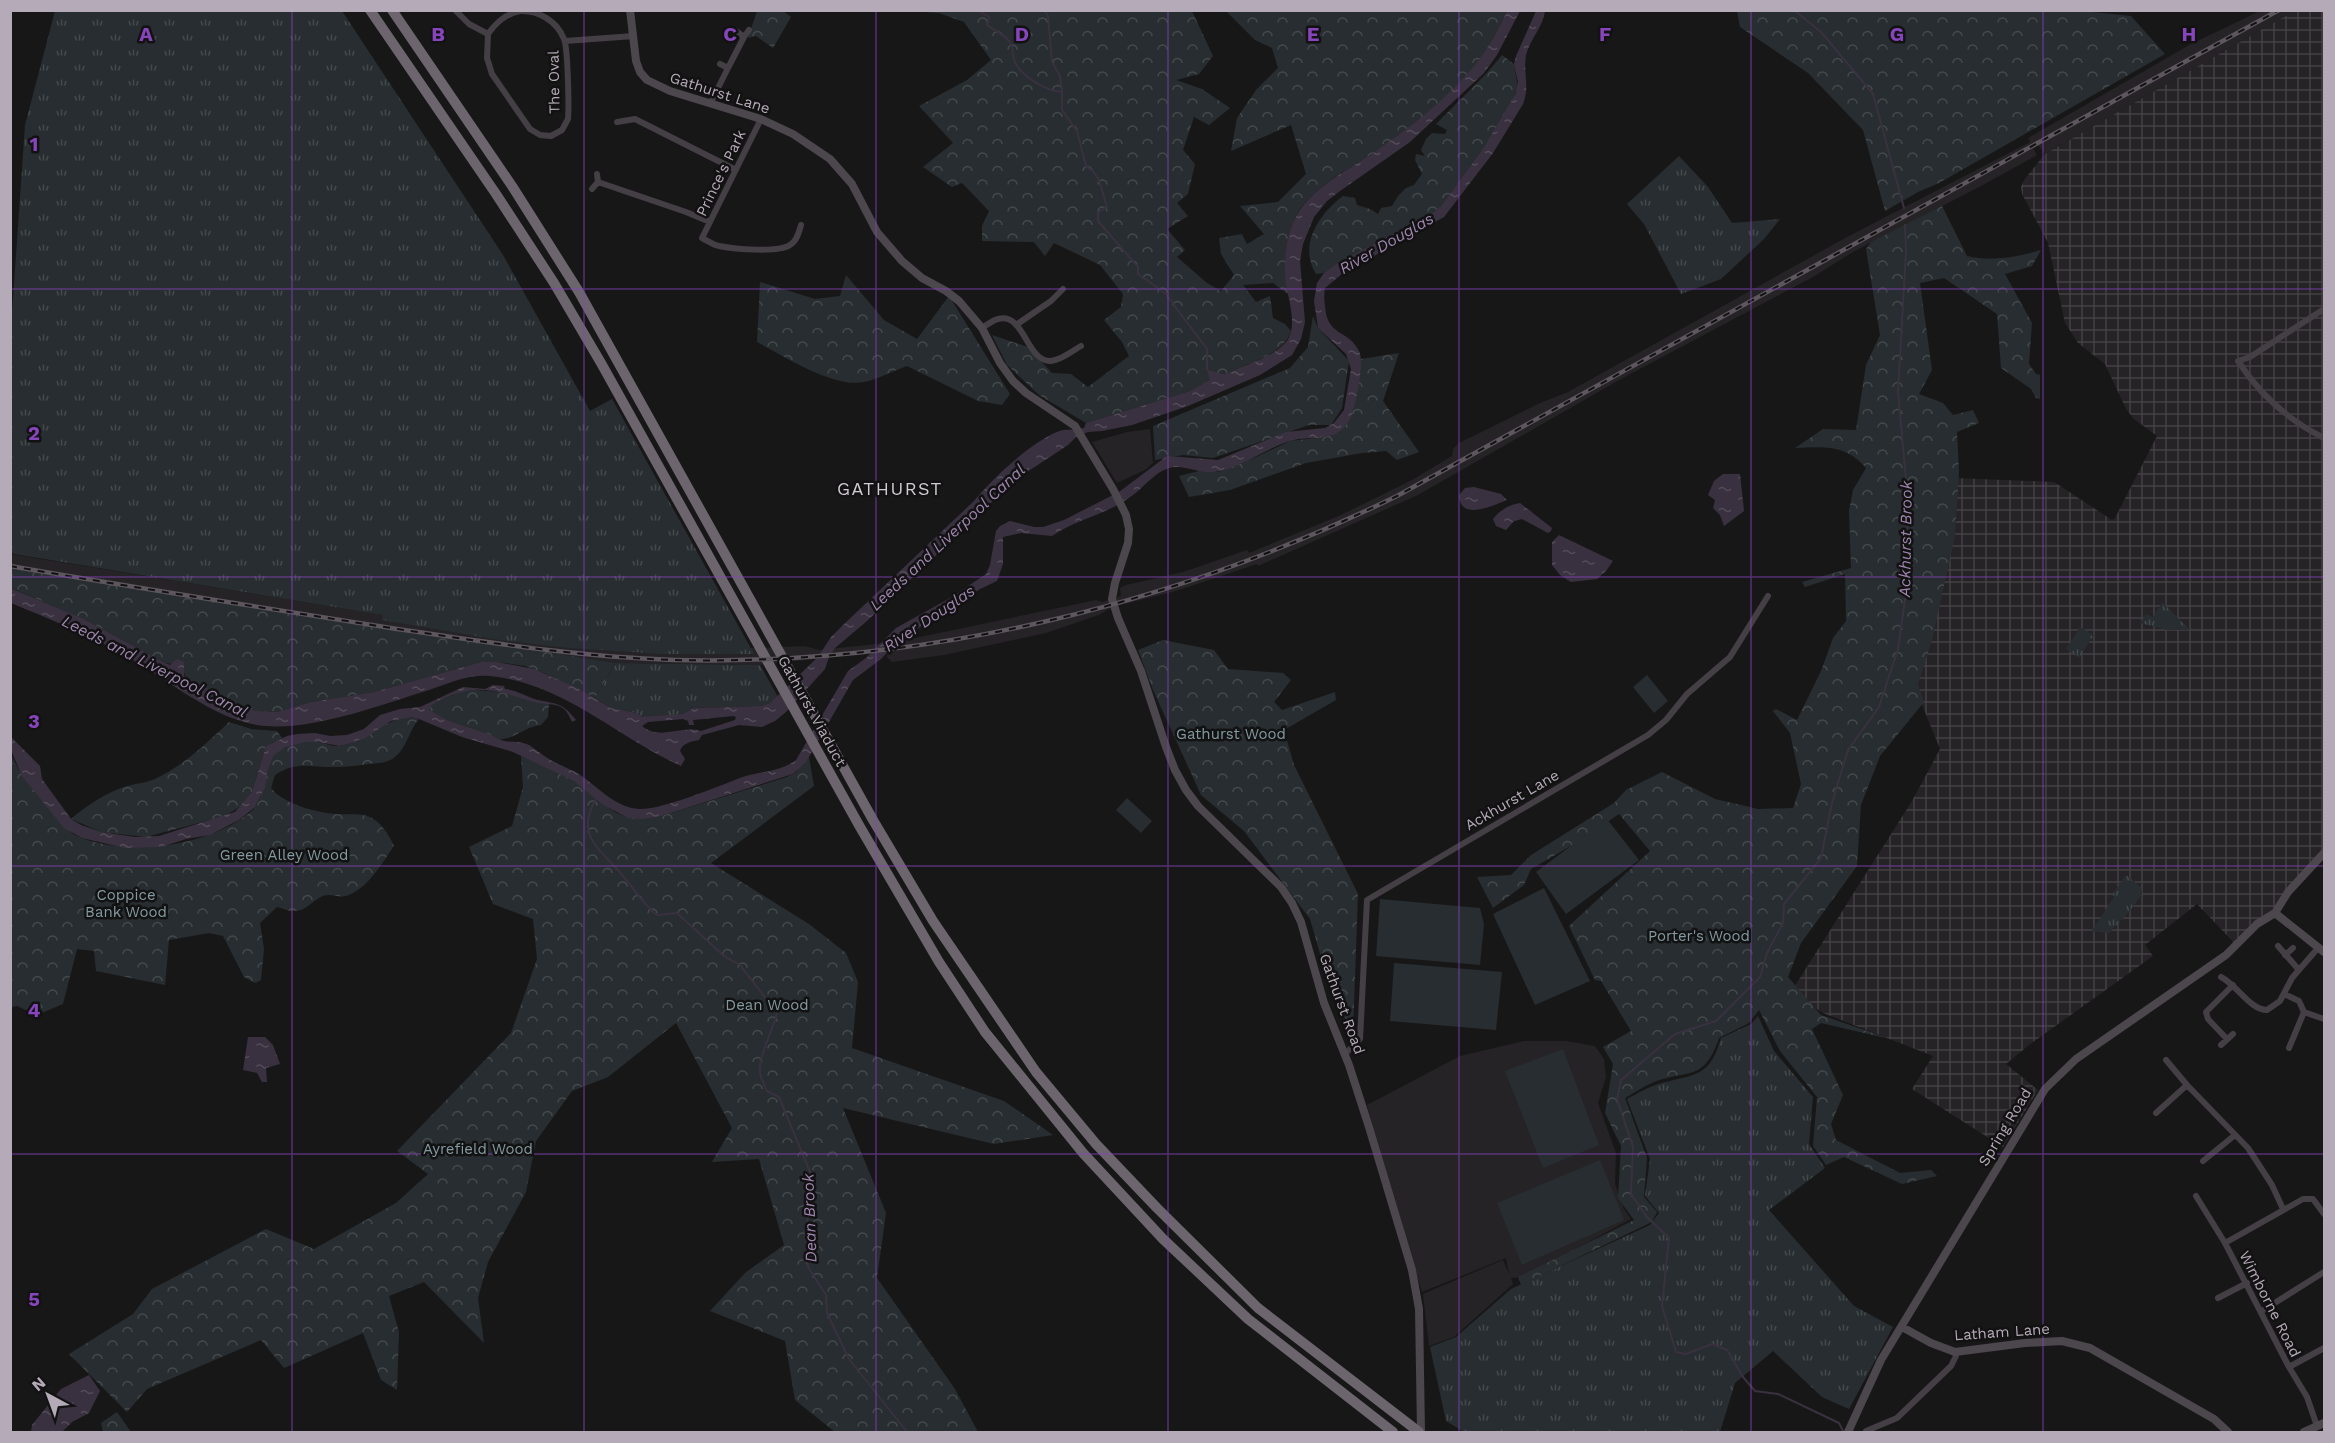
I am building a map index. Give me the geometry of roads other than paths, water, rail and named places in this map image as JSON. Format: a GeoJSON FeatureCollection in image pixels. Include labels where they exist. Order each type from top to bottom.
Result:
{"type":"FeatureCollection","features":[{"type":"Feature","properties":{"kind":"highway","name":"Gathurst Viaduct"},"geometry":{"type":"LineString","coordinates":[[370,10],[554,283],[860,827],[939,962],[985,1032],[1083,1153],[1163,1239],[1248,1319],[1393,1432]]}},
{"type":"Feature","properties":{"kind":"highway","name":"Gathurst Viaduct"},"geometry":{"type":"LineString","coordinates":[[392,10],[512,186],[579,292],[873,820],[933,921],[1036,1072],[1096,1144],[1258,1308],[1417,1431]]}},
{"type":"Feature","properties":{"kind":"main road","name":"Gathurst Lane"},"geometry":{"type":"LineString","coordinates":[[630,10],[638,67],[646,80],[663,88],[761,119],[793,134],[830,159],[852,184],[881,238],[916,274],[959,301],[982,328],[1000,363],[1026,393],[1071,422],[1113,489],[1128,522],[1129,537],[1114,583],[1112,599]]}},
{"type":"Feature","properties":{"kind":"main road","name":"Gathurst Road"},"geometry":{"type":"LineString","coordinates":[[1112,599],[1142,671],[1166,747],[1180,780],[1198,806],[1281,887],[1292,903],[1305,934],[1324,1003],[1345,1054],[1369,1127],[1413,1280],[1419,1317],[1417,1431]]}},
{"type":"Feature","properties":{"kind":"main road"},"geometry":{"type":"LineString","coordinates":[[2321,950],[2275,913],[2288,892],[2322,859]]}},
{"type":"Feature","properties":{"kind":"main road","name":"Spring Road"},"geometry":{"type":"LineString","coordinates":[[1848,1432],[1872,1378],[2036,1100],[2051,1081],[2076,1059],[2209,969],[2226,956],[2257,924],[2275,913]]}},
{"type":"Feature","properties":{"kind":"main road","name":"Latham Lane"},"geometry":{"type":"LineString","coordinates":[[1902,1327],[1931,1343],[1955,1352],[2062,1341],[2090,1347],[2214,1419],[2228,1432]]}},
{"type":"Feature","properties":{"kind":"main road"},"geometry":{"type":"LineString","coordinates":[[2304,1432],[2321,1424]]}},
{"type":"Feature","properties":{"kind":"street"},"geometry":{"type":"LineString","coordinates":[[455,10],[469,24],[488,34]]}},
{"type":"Feature","properties":{"kind":"street","name":"The Oval"},"geometry":{"type":"LineString","coordinates":[[537,12],[552,22],[565,41],[568,119],[559,132],[544,136],[530,129],[492,74],[487,58],[488,34],[509,14],[537,12]]}},
{"type":"Feature","properties":{"kind":"street"},"geometry":{"type":"LineString","coordinates":[[711,102],[749,30]]}},
{"type":"Feature","properties":{"kind":"street"},"geometry":{"type":"LineString","coordinates":[[736,31],[744,37]]}},
{"type":"Feature","properties":{"kind":"street","name":"The Oval"},"geometry":{"type":"LineString","coordinates":[[565,41],[634,36]]}},
{"type":"Feature","properties":{"kind":"street"},"geometry":{"type":"LineString","coordinates":[[720,64],[728,68]]}},
{"type":"Feature","properties":{"kind":"street"},"geometry":{"type":"LineString","coordinates":[[617,122],[635,118],[736,170]]}},
{"type":"Feature","properties":{"kind":"street","name":"Prince's Park"},"geometry":{"type":"LineString","coordinates":[[761,119],[702,238],[718,246],[777,249],[795,242],[801,225]]}},
{"type":"Feature","properties":{"kind":"street"},"geometry":{"type":"LineString","coordinates":[[592,189],[598,182],[597,174]]}},
{"type":"Feature","properties":{"kind":"street"},"geometry":{"type":"LineString","coordinates":[[598,182],[710,222]]}},
{"type":"Feature","properties":{"kind":"street"},"geometry":{"type":"LineString","coordinates":[[1016,325],[1051,301],[1063,289]]}},
{"type":"Feature","properties":{"kind":"street"},"geometry":{"type":"LineString","coordinates":[[2325,309],[2250,357],[2238,361],[2277,407],[2294,421],[2325,438]]}},
{"type":"Feature","properties":{"kind":"street"},"geometry":{"type":"LineString","coordinates":[[982,328],[998,319],[1008,319],[1016,325],[1038,356],[1044,360],[1059,359],[1081,346]]}},
{"type":"Feature","properties":{"kind":"street","name":"Ackhurst Lane"},"geometry":{"type":"LineString","coordinates":[[1345,1054],[1360,1039],[1367,900],[1648,735],[1665,720],[1687,694],[1730,657],[1768,596]]}},
{"type":"Feature","properties":{"kind":"street"},"geometry":{"type":"LineString","coordinates":[[2278,946],[2299,970]]}},
{"type":"Feature","properties":{"kind":"street"},"geometry":{"type":"LineString","coordinates":[[2285,955],[2293,948]]}},
{"type":"Feature","properties":{"kind":"street"},"geometry":{"type":"LineString","coordinates":[[2221,977],[2260,1010],[2266,1010],[2274,1006],[2299,970],[2321,950]]}},
{"type":"Feature","properties":{"kind":"street"},"geometry":{"type":"LineString","coordinates":[[2226,1038],[2215,1028],[2206,1014],[2208,1009],[2233,985]]}},
{"type":"Feature","properties":{"kind":"street"},"geometry":{"type":"LineString","coordinates":[[2284,994],[2299,1001],[2304,1012],[2289,1048]]}},
{"type":"Feature","properties":{"kind":"street"},"geometry":{"type":"LineString","coordinates":[[2304,1012],[2325,1019]]}},
{"type":"Feature","properties":{"kind":"street"},"geometry":{"type":"LineString","coordinates":[[2221,1045],[2233,1034]]}},
{"type":"Feature","properties":{"kind":"street"},"geometry":{"type":"LineString","coordinates":[[2166,1060],[2248,1148],[2283,1209]]}},
{"type":"Feature","properties":{"kind":"street"},"geometry":{"type":"LineString","coordinates":[[2156,1113],[2187,1085]]}},
{"type":"Feature","properties":{"kind":"street"},"geometry":{"type":"LineString","coordinates":[[2203,1161],[2235,1135]]}},
{"type":"Feature","properties":{"kind":"street","name":"Wimborne Road"},"geometry":{"type":"LineString","coordinates":[[2196,1196],[2247,1283],[2289,1367],[2321,1424]]}},
{"type":"Feature","properties":{"kind":"street"},"geometry":{"type":"LineString","coordinates":[[2225,1243],[2303,1199],[2313,1199],[2325,1214]]}},
{"type":"Feature","properties":{"kind":"street"},"geometry":{"type":"LineString","coordinates":[[2262,1311],[2325,1272]]}},
{"type":"Feature","properties":{"kind":"street"},"geometry":{"type":"LineString","coordinates":[[2218,1298],[2247,1283]]}},
{"type":"Feature","properties":{"kind":"street"},"geometry":{"type":"LineString","coordinates":[[2289,1367],[2325,1348]]}},
{"type":"Feature","properties":{"kind":"street"},"geometry":{"type":"LineString","coordinates":[[1866,1431],[1897,1418],[1951,1366],[1956,1356],[1955,1352]]}},
{"type":"Feature","properties":{"kind":"water","name":"Leeds and Liverpool Canal"},"geometry":{"type":"Polygon","coordinates":[[[1507,11],[1520,11],[1497,55],[1484,73],[1410,142],[1327,201],[1314,217],[1303,244],[1300,261],[1305,322],[1301,339],[1292,355],[1260,375],[1188,406],[1132,425],[1088,432],[1076,437],[1068,445],[1015,480],[867,621],[835,648],[825,669],[786,712],[775,721],[762,727],[739,725],[702,735],[699,740],[681,748],[680,751],[685,759],[681,766],[566,700],[517,681],[490,676],[474,676],[366,710],[321,721],[277,726],[240,721],[208,707],[104,644],[11,603],[10,588],[82,618],[165,663],[170,665],[177,659],[184,662],[184,675],[187,678],[244,707],[257,711],[277,712],[311,702],[374,692],[481,662],[497,662],[534,669],[577,688],[611,708],[637,713],[643,717],[682,714],[694,708],[761,706],[770,703],[818,657],[831,637],[842,626],[974,501],[1001,472],[1035,444],[1060,431],[1084,428],[1086,423],[1190,391],[1210,380],[1207,370],[1223,374],[1230,372],[1267,356],[1281,347],[1290,336],[1292,322],[1285,275],[1285,256],[1291,227],[1300,210],[1327,183],[1393,139],[1449,93],[1483,54],[1507,11]],[[736,717],[693,720],[694,725],[689,725],[688,721],[683,719],[648,722],[642,726],[663,733],[701,731],[735,720],[736,717]]]}},
{"type":"Feature","properties":{"kind":"water","name":"River Douglas"},"geometry":{"type":"Polygon","coordinates":[[[1536,11],[1545,11],[1526,55],[1525,98],[1493,153],[1444,217],[1343,273],[1325,288],[1325,306],[1330,323],[1354,344],[1361,357],[1356,400],[1347,424],[1333,435],[1290,441],[1223,470],[1208,472],[1180,467],[1169,468],[1154,476],[1124,502],[1071,525],[1052,536],[1021,533],[1003,537],[1003,564],[997,581],[980,589],[898,641],[881,659],[853,680],[806,762],[793,774],[658,817],[628,818],[602,804],[574,781],[513,752],[462,737],[411,717],[391,721],[365,738],[348,744],[339,746],[305,742],[285,747],[273,756],[267,772],[265,787],[255,807],[239,820],[210,835],[186,839],[161,847],[125,848],[82,838],[64,828],[22,776],[11,750],[10,736],[40,766],[42,779],[71,819],[101,832],[135,837],[159,836],[235,812],[252,792],[266,746],[287,736],[315,733],[330,736],[347,735],[364,729],[380,715],[400,709],[420,707],[463,687],[485,689],[493,685],[504,686],[505,689],[559,705],[567,710],[576,720],[572,722],[566,711],[558,706],[491,690],[456,694],[436,702],[429,710],[447,720],[498,739],[529,745],[552,761],[577,773],[615,801],[631,808],[648,809],[660,806],[789,764],[796,760],[848,671],[866,658],[896,628],[952,597],[986,574],[990,565],[996,531],[1000,526],[1010,521],[1043,527],[1064,520],[1119,492],[1167,456],[1218,460],[1286,432],[1325,428],[1334,423],[1344,410],[1351,369],[1346,354],[1318,328],[1314,301],[1317,283],[1324,273],[1337,263],[1434,212],[1442,205],[1484,147],[1516,93],[1518,82],[1514,64],[1536,11]]]}},
{"type":"Feature","properties":{"kind":"water"},"geometry":{"type":"Polygon","coordinates":[[[1723,474],[1740,474],[1744,511],[1724,526],[1720,515],[1713,508],[1715,500],[1708,495],[1714,481],[1723,474]]]}},
{"type":"Feature","properties":{"kind":"water"},"geometry":{"type":"Polygon","coordinates":[[[1474,487],[1501,494],[1507,500],[1486,508],[1471,510],[1465,508],[1459,495],[1465,488],[1474,487]]]}},
{"type":"Feature","properties":{"kind":"water"},"geometry":{"type":"Polygon","coordinates":[[[1520,503],[1552,528],[1551,531],[1548,533],[1522,519],[1514,521],[1506,530],[1496,526],[1493,519],[1499,513],[1520,503]]]}},
{"type":"Feature","properties":{"kind":"water"},"geometry":{"type":"Polygon","coordinates":[[[1559,535],[1613,561],[1597,579],[1571,582],[1560,575],[1552,565],[1552,542],[1559,535]]]}},
{"type":"Feature","properties":{"kind":"water"},"geometry":{"type":"Polygon","coordinates":[[[248,1037],[265,1037],[273,1045],[280,1064],[266,1068],[267,1082],[262,1082],[257,1073],[243,1070],[248,1037]]]}},
{"type":"Feature","properties":{"kind":"water"},"geometry":{"type":"Polygon","coordinates":[[[89,1375],[100,1391],[89,1413],[72,1422],[62,1432],[31,1432],[32,1425],[61,1389],[89,1375]]]}},
{"type":"Feature","properties":{"kind":"waterway"},"geometry":{"type":"LineString","coordinates":[[978,10],[989,17],[987,25],[1010,42],[1014,60],[1022,72],[1041,86],[1062,92],[1062,110],[1077,131],[1086,166],[1099,180],[1107,207],[1098,212],[1098,221],[1138,267],[1138,274],[1165,293],[1207,349],[1207,370],[1209,372]]}},
{"type":"Feature","properties":{"kind":"waterway"},"geometry":{"type":"LineString","coordinates":[[1044,10],[1048,16],[1052,62],[1060,76],[1062,91]]}},
{"type":"Feature","properties":{"kind":"waterway"},"geometry":{"type":"LineString","coordinates":[[1794,10],[1822,33],[1873,94],[1904,208]]}},
{"type":"Feature","properties":{"kind":"waterway","name":"Ackhurst Brook"},"geometry":{"type":"LineString","coordinates":[[1843,1431],[1839,1423],[1778,1394],[1755,1391],[1743,1377],[1727,1350],[1712,1344],[1686,1354],[1676,1352],[1662,1306],[1669,1238],[1647,1217],[1631,1194],[1633,1147],[1617,1099],[1621,1080],[1675,1034],[1716,1021],[1760,977],[1767,953],[1783,923],[1784,904],[1821,858],[1832,803],[1848,750],[1879,707],[1898,649],[1907,585],[1908,502],[1898,391],[1906,252],[1905,225]]}},
{"type":"Feature","properties":{"kind":"waterway","name":"Dean Brook"},"geometry":{"type":"LineString","coordinates":[[597,797],[590,810],[588,822],[589,832],[599,849],[657,915],[677,913],[724,956],[740,965],[777,1013],[763,1051],[760,1073],[767,1091],[779,1097],[810,1172],[812,1187],[806,1231],[808,1267],[826,1295],[827,1313],[849,1359],[907,1432]]}},
{"type":"Feature","properties":{"kind":"railway"},"geometry":{"type":"LineString","coordinates":[[10,566],[461,638],[567,652],[674,660],[768,659],[861,652],[954,640],[1045,622],[1136,598],[1224,569],[1312,535],[1397,496],[2279,10]]}},
{"type":"Feature","properties":{"kind":"district","name":"GATHURST"},"geometry":{"type":"Point","coordinates":[890,489]}},
{"type":"Feature","properties":{"kind":"park label","name":"Gathurst Wood"},"geometry":{"type":"Point","coordinates":[1231,734]}},
{"type":"Feature","properties":{"kind":"park label","name":"Green Alley Wood"},"geometry":{"type":"Point","coordinates":[284,855]}},
{"type":"Feature","properties":{"kind":"park label","name":"Coppice Bank Wood"},"geometry":{"type":"Point","coordinates":[126,904]}},
{"type":"Feature","properties":{"kind":"park label","name":"Porter's Wood"},"geometry":{"type":"Point","coordinates":[1699,936]}},
{"type":"Feature","properties":{"kind":"park label","name":"Dean Wood"},"geometry":{"type":"Point","coordinates":[767,1005]}},
{"type":"Feature","properties":{"kind":"park label","name":"Ayrefield Wood"},"geometry":{"type":"Point","coordinates":[478,1149]}}]}
